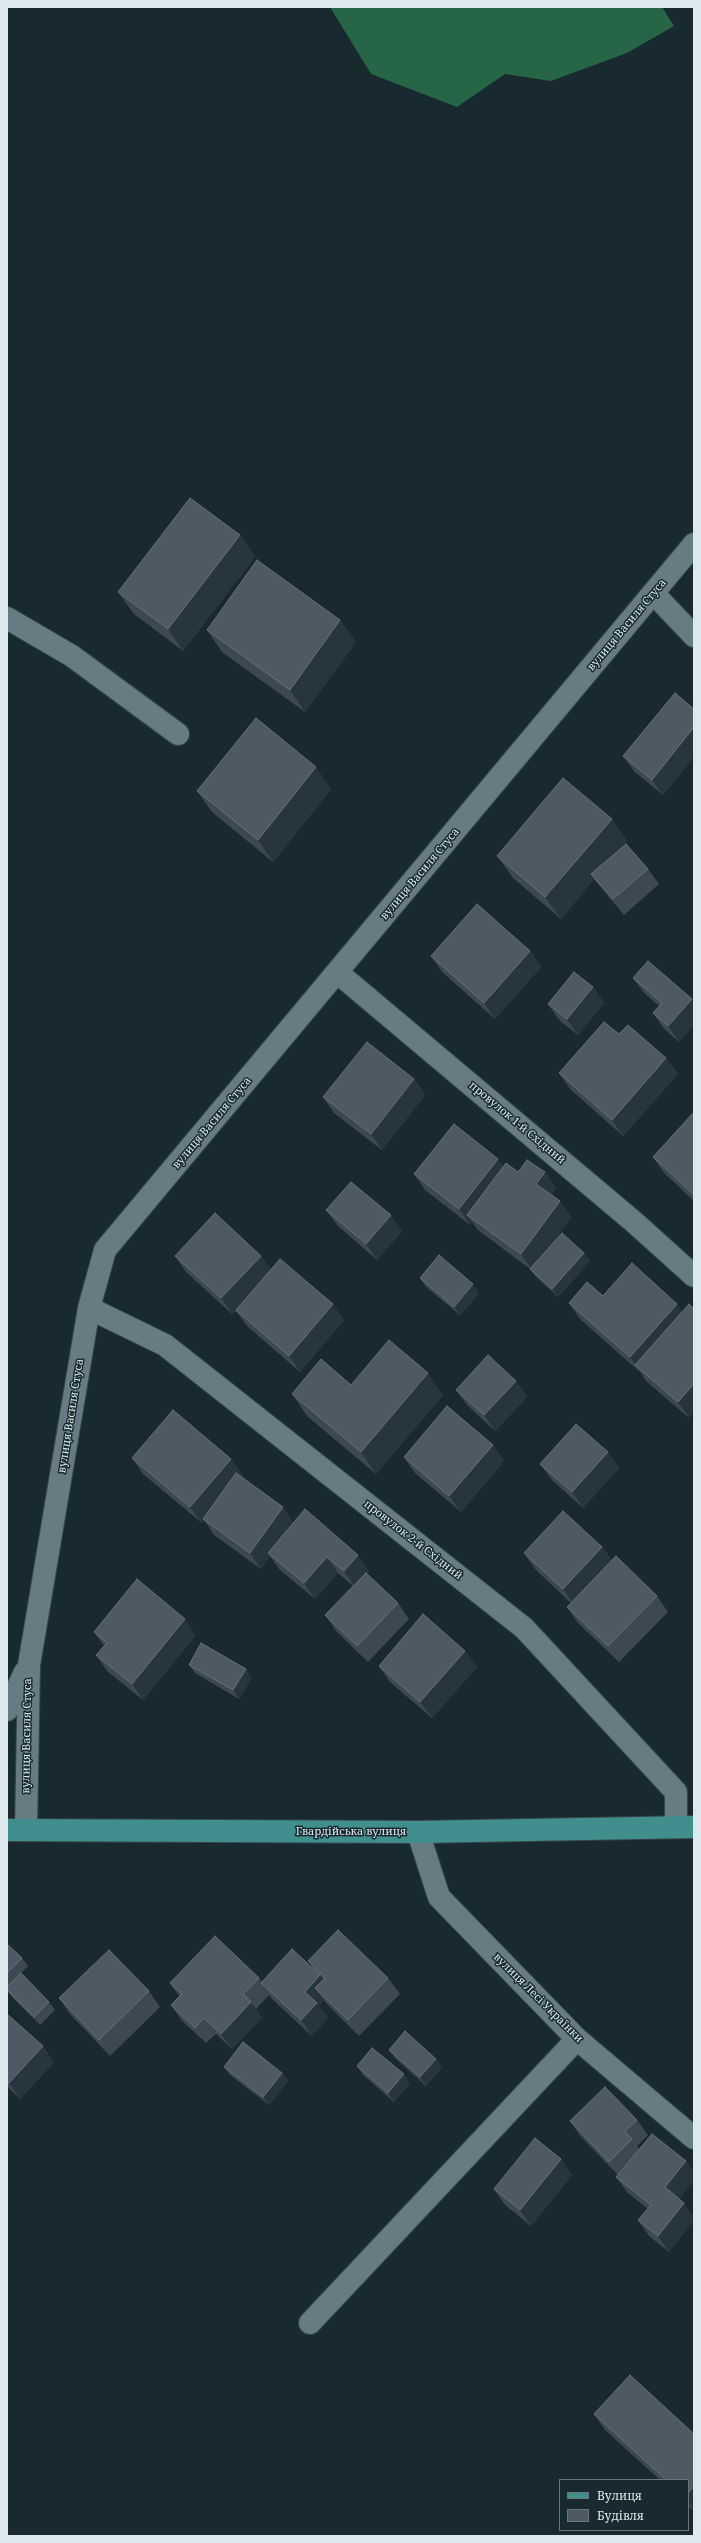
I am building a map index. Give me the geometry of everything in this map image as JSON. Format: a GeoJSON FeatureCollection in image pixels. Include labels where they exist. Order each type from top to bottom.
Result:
{"type":"FeatureCollection","features":[{"type":"Feature","properties":{"kind":"main road","name":"Гвардійська вулиця"},"geometry":{"type":"LineString","coordinates":[[16,1830],[418,1832],[685,1827]]}},
{"type":"Feature","properties":{"kind":"street","name":"вулиця Василя Стуса"},"geometry":{"type":"LineString","coordinates":[[16,1830],[29,1665],[89,1308],[105,1250],[338,973],[694,544]]}},
{"type":"Feature","properties":{"kind":"street"},"geometry":{"type":"LineString","coordinates":[[654,594],[694,636]]}},
{"type":"Feature","properties":{"kind":"street"},"geometry":{"type":"LineString","coordinates":[[7,618],[72,656],[178,734]]}},
{"type":"Feature","properties":{"kind":"street","name":"провулок 1-й Східний"},"geometry":{"type":"LineString","coordinates":[[338,973],[634,1222],[694,1276]]}},
{"type":"Feature","properties":{"kind":"street","name":"провулок 2-й Східний"},"geometry":{"type":"LineString","coordinates":[[89,1308],[165,1345],[524,1628],[676,1792],[685,1827]]}},
{"type":"Feature","properties":{"kind":"street"},"geometry":{"type":"LineString","coordinates":[[7,1710],[29,1665]]}},
{"type":"Feature","properties":{"kind":"street","name":"вулиця Лесі Українки"},"geometry":{"type":"LineString","coordinates":[[418,1832],[439,1897],[577,2039],[694,2138]]}},
{"type":"Feature","properties":{"kind":"street"},"geometry":{"type":"LineString","coordinates":[[310,2323],[577,2039]]}},
{"type":"Feature","properties":{"kind":"green space"},"geometry":{"type":"Polygon","coordinates":[[[330,7],[662,7],[674,26],[627,53],[551,81],[505,74],[457,107],[371,74],[330,7]]]}},
{"type":"Feature","properties":{"kind":"building"},"geometry":{"type":"Polygon","coordinates":[[[190,498],[240,535],[168,629],[118,592],[190,498]]]}},
{"type":"Feature","properties":{"kind":"building"},"geometry":{"type":"Polygon","coordinates":[[[257,560],[340,620],[290,690],[207,630],[257,560]]]}},
{"type":"Feature","properties":{"kind":"building"},"geometry":{"type":"Polygon","coordinates":[[[675,693],[694,709],[694,727],[652,780],[623,756],[675,693]]]}},
{"type":"Feature","properties":{"kind":"building"},"geometry":{"type":"Polygon","coordinates":[[[256,718],[316,767],[258,840],[197,791],[256,718]]]}},
{"type":"Feature","properties":{"kind":"building"},"geometry":{"type":"Polygon","coordinates":[[[563,778],[612,819],[545,897],[497,856],[563,778]]]}},
{"type":"Feature","properties":{"kind":"building"},"geometry":{"type":"Polygon","coordinates":[[[626,844],[648,869],[613,899],[591,874],[626,844]]]}},
{"type":"Feature","properties":{"kind":"building"},"geometry":{"type":"Polygon","coordinates":[[[477,904],[530,951],[484,1003],[431,956],[477,904]]]}},
{"type":"Feature","properties":{"kind":"building"},"geometry":{"type":"Polygon","coordinates":[[[648,961],[692,999],[668,1026],[653,1013],[662,1003],[633,978],[648,961]]]}},
{"type":"Feature","properties":{"kind":"building"},"geometry":{"type":"Polygon","coordinates":[[[574,972],[593,987],[567,1019],[548,1004],[574,972]]]}},
{"type":"Feature","properties":{"kind":"building"},"geometry":{"type":"Polygon","coordinates":[[[604,1022],[619,1034],[628,1025],[666,1058],[612,1120],[559,1073],[604,1022]]]}},
{"type":"Feature","properties":{"kind":"building"},"geometry":{"type":"Polygon","coordinates":[[[367,1042],[414,1079],[371,1134],[323,1097],[367,1042]]]}},
{"type":"Feature","properties":{"kind":"building"},"geometry":{"type":"Polygon","coordinates":[[[694,1112],[694,1195],[653,1157],[694,1112]]]}},
{"type":"Feature","properties":{"kind":"building"},"geometry":{"type":"Polygon","coordinates":[[[454,1124],[498,1159],[459,1209],[414,1174],[454,1124]]]}},
{"type":"Feature","properties":{"kind":"building"},"geometry":{"type":"Polygon","coordinates":[[[527,1160],[545,1172],[536,1184],[560,1201],[521,1254],[467,1215],[506,1163],[518,1172],[527,1160]]]}},
{"type":"Feature","properties":{"kind":"building"},"geometry":{"type":"Polygon","coordinates":[[[351,1182],[391,1215],[366,1244],[326,1210],[351,1182]]]}},
{"type":"Feature","properties":{"kind":"building"},"geometry":{"type":"Polygon","coordinates":[[[215,1213],[261,1256],[221,1298],[175,1256],[215,1213]]]}},
{"type":"Feature","properties":{"kind":"building"},"geometry":{"type":"Polygon","coordinates":[[[562,1233],[584,1253],[552,1289],[530,1269],[562,1233]]]}},
{"type":"Feature","properties":{"kind":"building"},"geometry":{"type":"Polygon","coordinates":[[[439,1255],[473,1284],[454,1307],[420,1278],[439,1255]]]}},
{"type":"Feature","properties":{"kind":"building"},"geometry":{"type":"Polygon","coordinates":[[[280,1259],[333,1304],[289,1356],[236,1310],[280,1259]]]}},
{"type":"Feature","properties":{"kind":"building"},"geometry":{"type":"Polygon","coordinates":[[[632,1263],[677,1304],[630,1357],[569,1303],[587,1282],[603,1296],[632,1263]]]}},
{"type":"Feature","properties":{"kind":"building"},"geometry":{"type":"Polygon","coordinates":[[[689,1304],[694,1309],[694,1384],[678,1402],[635,1365],[689,1304]]]}},
{"type":"Feature","properties":{"kind":"building"},"geometry":{"type":"Polygon","coordinates":[[[389,1340],[428,1373],[361,1452],[292,1394],[321,1359],[351,1385],[389,1340]]]}},
{"type":"Feature","properties":{"kind":"building"},"geometry":{"type":"Polygon","coordinates":[[[488,1355],[516,1381],[484,1415],[456,1390],[488,1355]]]}},
{"type":"Feature","properties":{"kind":"building"},"geometry":{"type":"Polygon","coordinates":[[[447,1406],[493,1445],[449,1496],[404,1457],[447,1406]]]}},
{"type":"Feature","properties":{"kind":"building"},"geometry":{"type":"Polygon","coordinates":[[[173,1410],[231,1459],[190,1507],[132,1458],[173,1410]]]}},
{"type":"Feature","properties":{"kind":"building"},"geometry":{"type":"Polygon","coordinates":[[[576,1424],[608,1452],[572,1492],[540,1464],[576,1424]]]}},
{"type":"Feature","properties":{"kind":"building"},"geometry":{"type":"Polygon","coordinates":[[[236,1473],[283,1507],[250,1553],[203,1519],[236,1473]]]}},
{"type":"Feature","properties":{"kind":"building"},"geometry":{"type":"Polygon","coordinates":[[[305,1509],[358,1555],[344,1571],[327,1557],[304,1583],[268,1553],[305,1509]]]}},
{"type":"Feature","properties":{"kind":"building"},"geometry":{"type":"Polygon","coordinates":[[[563,1511],[602,1547],[563,1589],[524,1553],[563,1511]]]}},
{"type":"Feature","properties":{"kind":"building"},"geometry":{"type":"Polygon","coordinates":[[[616,1556],[657,1596],[608,1646],[567,1607],[616,1556]]]}},
{"type":"Feature","properties":{"kind":"building"},"geometry":{"type":"Polygon","coordinates":[[[366,1573],[398,1603],[357,1646],[325,1615],[366,1573]]]}},
{"type":"Feature","properties":{"kind":"building"},"geometry":{"type":"Polygon","coordinates":[[[137,1579],[185,1619],[132,1684],[96,1655],[107,1643],[94,1632],[137,1579]]]}},
{"type":"Feature","properties":{"kind":"building"},"geometry":{"type":"Polygon","coordinates":[[[423,1614],[465,1651],[420,1702],[379,1666],[423,1614]]]}},
{"type":"Feature","properties":{"kind":"building"},"geometry":{"type":"Polygon","coordinates":[[[201,1643],[246,1669],[233,1690],[189,1665],[201,1643]]]}},
{"type":"Feature","properties":{"kind":"building"},"geometry":{"type":"Polygon","coordinates":[[[338,1930],[388,1978],[348,2020],[315,1988],[325,1978],[308,1961],[338,1930]]]}},
{"type":"Feature","properties":{"kind":"building"},"geometry":{"type":"Polygon","coordinates":[[[215,1936],[259,1978],[243,1994],[251,2002],[221,2034],[204,2018],[195,2028],[171,2005],[182,1994],[170,1983],[215,1936]]]}},
{"type":"Feature","properties":{"kind":"building"},"geometry":{"type":"Polygon","coordinates":[[[7,1944],[22,1958],[7,1973],[7,1944]]]}},
{"type":"Feature","properties":{"kind":"building"},"geometry":{"type":"Polygon","coordinates":[[[292,1949],[320,1975],[305,1992],[317,2003],[301,2020],[261,1983],[292,1949]]]}},
{"type":"Feature","properties":{"kind":"building"},"geometry":{"type":"Polygon","coordinates":[[[109,1950],[149,1991],[99,2040],[59,1998],[109,1950]]]}},
{"type":"Feature","properties":{"kind":"building"},"geometry":{"type":"Polygon","coordinates":[[[21,1973],[49,2002],[34,2017],[7,1990],[7,1987],[21,1973]]]}},
{"type":"Feature","properties":{"kind":"building"},"geometry":{"type":"Polygon","coordinates":[[[7,2014],[43,2046],[9,2083],[7,2081],[7,2014]]]}},
{"type":"Feature","properties":{"kind":"building"},"geometry":{"type":"Polygon","coordinates":[[[405,2031],[436,2059],[420,2077],[389,2050],[405,2031]]]}},
{"type":"Feature","properties":{"kind":"building"},"geometry":{"type":"Polygon","coordinates":[[[243,2042],[282,2073],[263,2097],[224,2067],[243,2042]]]}},
{"type":"Feature","properties":{"kind":"building"},"geometry":{"type":"Polygon","coordinates":[[[372,2048],[404,2074],[388,2093],[357,2066],[372,2048]]]}},
{"type":"Feature","properties":{"kind":"building"},"geometry":{"type":"Polygon","coordinates":[[[605,2087],[637,2120],[625,2131],[632,2139],[609,2162],[570,2121],[605,2087]]]}},
{"type":"Feature","properties":{"kind":"building"},"geometry":{"type":"Polygon","coordinates":[[[652,2134],[686,2161],[665,2187],[684,2203],[658,2236],[638,2220],[651,2205],[616,2177],[652,2134]]]}},
{"type":"Feature","properties":{"kind":"building"},"geometry":{"type":"Polygon","coordinates":[[[535,2138],[561,2159],[520,2210],[494,2189],[535,2138]]]}},
{"type":"Feature","properties":{"kind":"building"},"geometry":{"type":"Polygon","coordinates":[[[630,2375],[694,2434],[694,2486],[689,2492],[689,2479],[665,2479],[594,2414],[630,2375]]]}}]}
